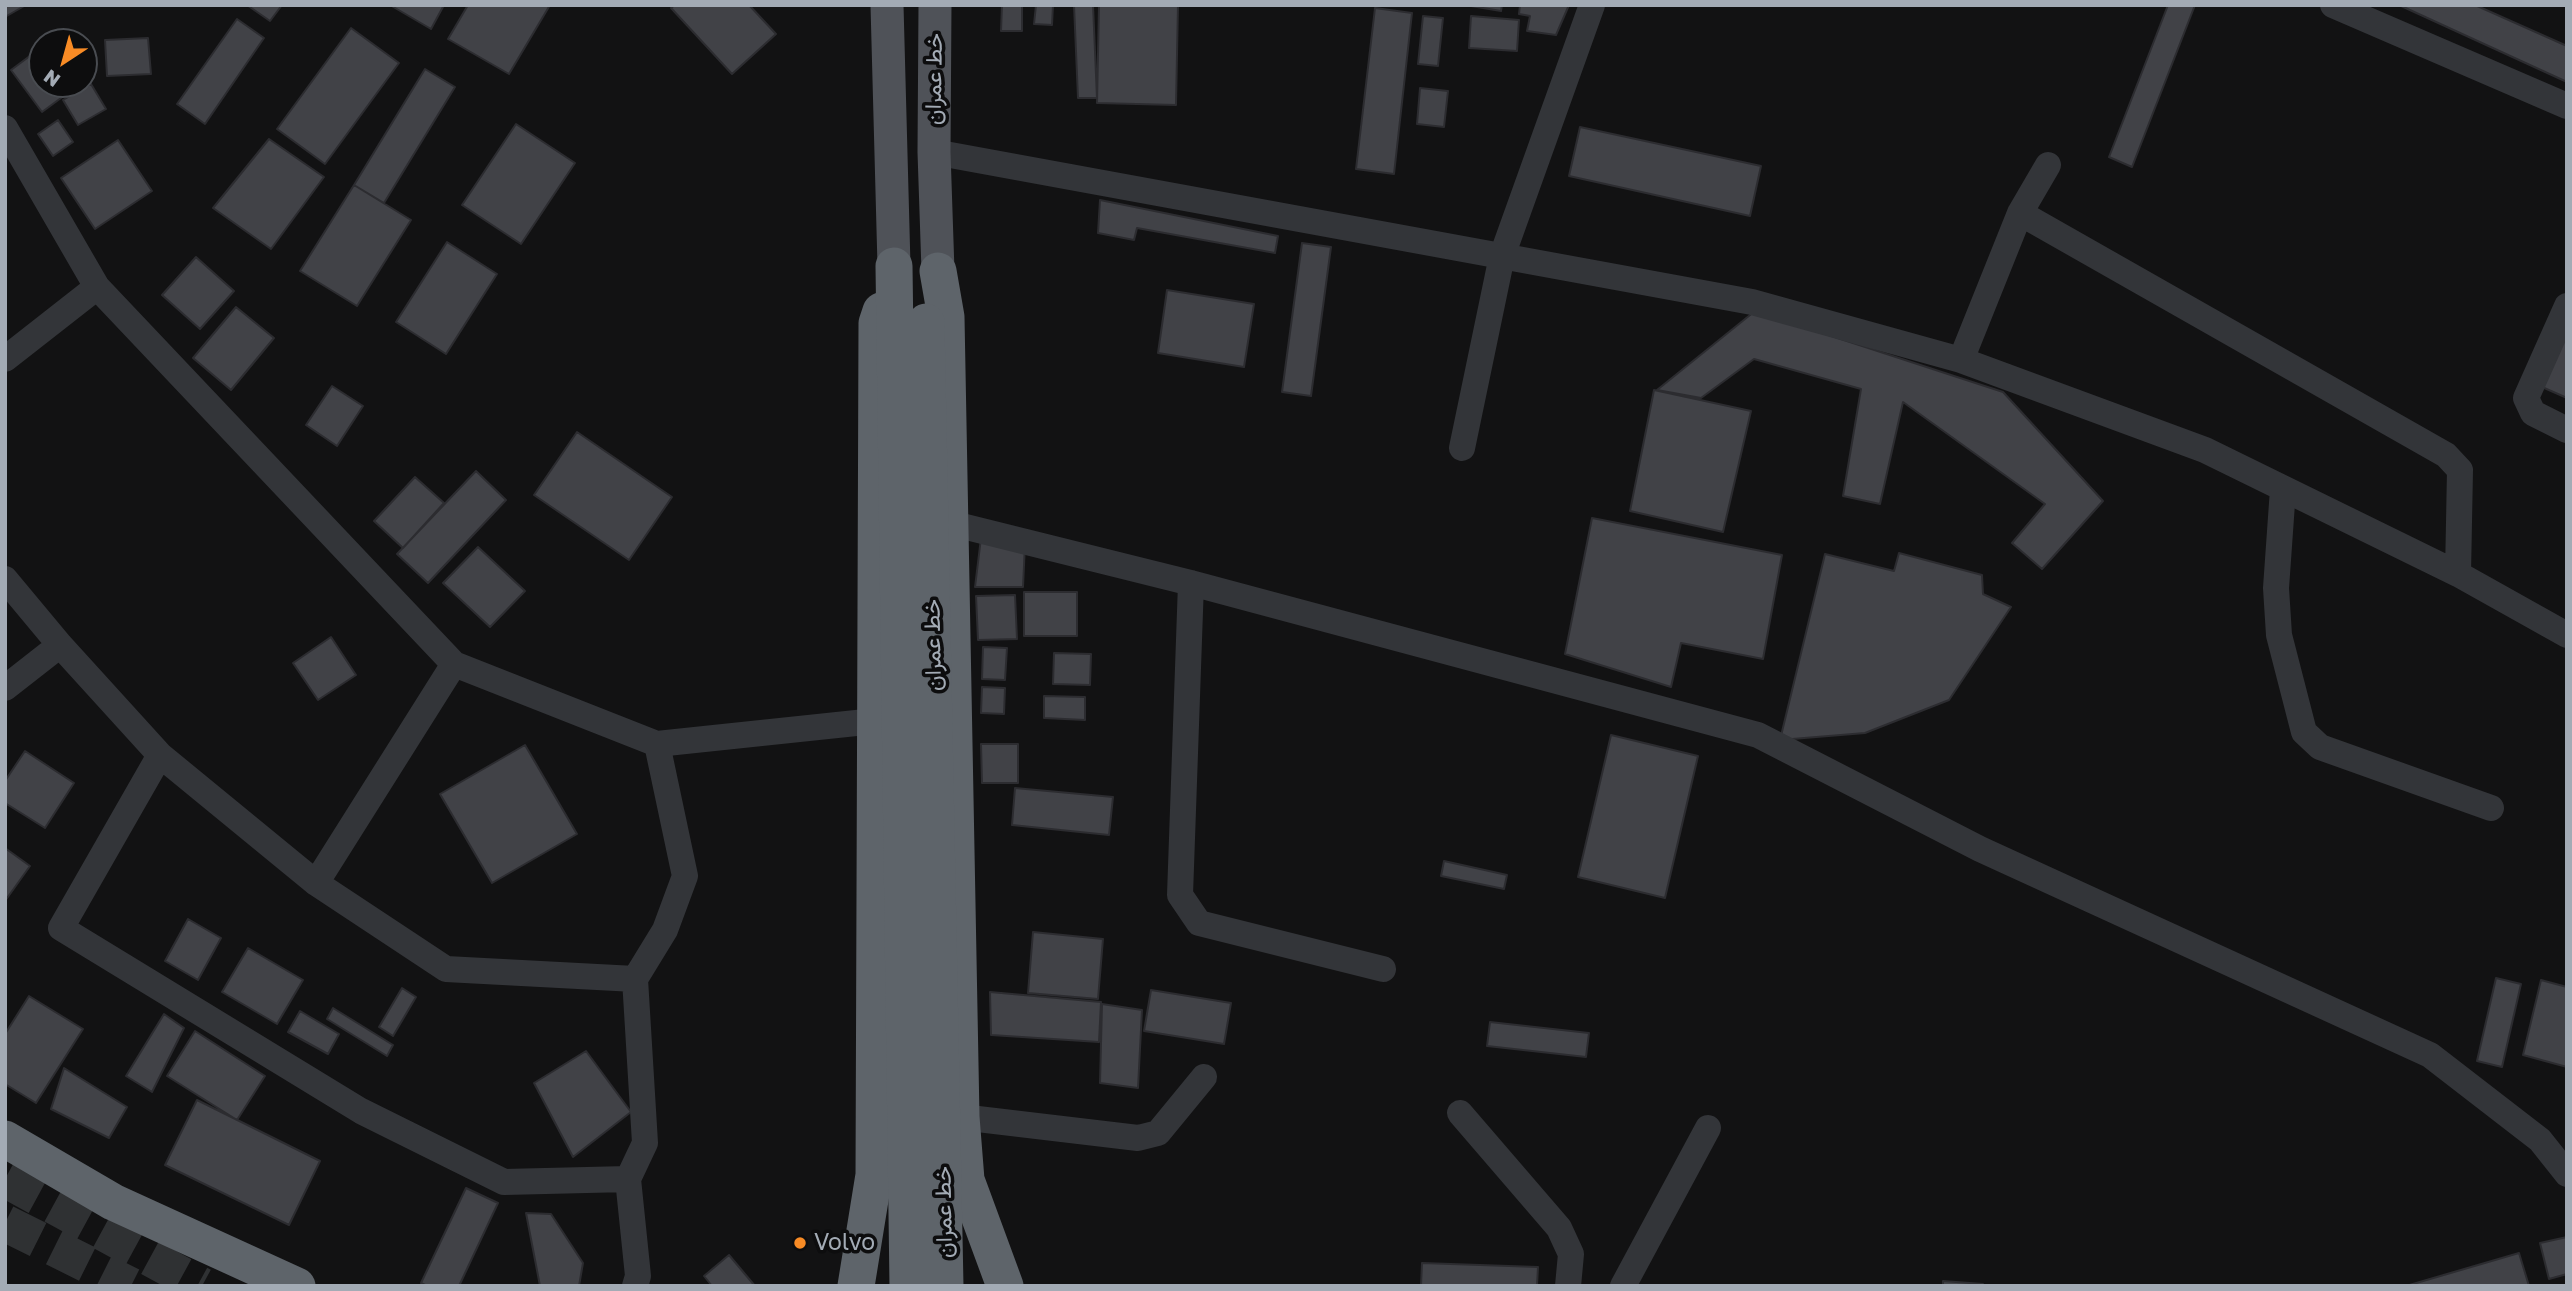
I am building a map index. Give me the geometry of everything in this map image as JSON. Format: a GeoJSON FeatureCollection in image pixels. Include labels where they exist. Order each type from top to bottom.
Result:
{"type":"FeatureCollection","features":[{"type":"Feature","properties":{"kind":"highway"},"geometry":{"type":"LineString","coordinates":[[856,1286],[874,1175],[877,323],[894,266]]}},
{"type":"Feature","properties":{"kind":"highway","name":"خط عمران"},"geometry":{"type":"LineString","coordinates":[[894,266],[908,1286]]}},
{"type":"Feature","properties":{"kind":"highway"},"geometry":{"type":"LineString","coordinates":[[938,271],[946,317],[961,1117],[966,1180],[1004,1286]]}},
{"type":"Feature","properties":{"kind":"highway","name":"خط عمران"},"geometry":{"type":"LineString","coordinates":[[938,271],[926,322],[946,1286]]}},
{"type":"Feature","properties":{"kind":"highway"},"geometry":{"type":"LineString","coordinates":[[5,1139],[113,1202],[297,1286]]}},
{"type":"Feature","properties":{"kind":"highway"},"geometry":{"type":"LineString","coordinates":[[874,1175],[890,1210],[919,1227],[948,1210],[966,1180]]}},
{"type":"Feature","properties":{"kind":"highway"},"geometry":{"type":"LineString","coordinates":[[839,1286],[863,1241]]}},
{"type":"Feature","properties":{"kind":"main road","name":"خط عمران"},"geometry":{"type":"LineString","coordinates":[[887,5],[894,266]]}},
{"type":"Feature","properties":{"kind":"main road","name":"خط عمران"},"geometry":{"type":"LineString","coordinates":[[935,5],[934,152],[938,271]]}},
{"type":"Feature","properties":{"kind":"street"},"geometry":{"type":"LineString","coordinates":[[1462,449],[1502,256],[1592,5]]}},
{"type":"Feature","properties":{"kind":"street"},"geometry":{"type":"LineString","coordinates":[[2333,5],[2567,106]]}},
{"type":"Feature","properties":{"kind":"street"},"geometry":{"type":"LineString","coordinates":[[5,128],[97,287],[454,664],[657,744],[875,721]]}},
{"type":"Feature","properties":{"kind":"street"},"geometry":{"type":"LineString","coordinates":[[934,152],[1752,302],[1961,360],[2205,450],[2458,574],[2567,635]]}},
{"type":"Feature","properties":{"kind":"street"},"geometry":{"type":"LineString","coordinates":[[1961,360],[2020,214],[2048,165]]}},
{"type":"Feature","properties":{"kind":"street"},"geometry":{"type":"LineString","coordinates":[[2020,214],[2446,455],[2460,470],[2458,574]]}},
{"type":"Feature","properties":{"kind":"street"},"geometry":{"type":"LineString","coordinates":[[5,359],[97,287]]}},
{"type":"Feature","properties":{"kind":"street"},"geometry":{"type":"LineString","coordinates":[[2567,306],[2526,398],[2533,413],[2567,430]]}},
{"type":"Feature","properties":{"kind":"street"},"geometry":{"type":"LineString","coordinates":[[2283,489],[2276,588],[2279,635],[2304,732],[2320,747],[2491,808]]}},
{"type":"Feature","properties":{"kind":"street"},"geometry":{"type":"LineString","coordinates":[[950,523],[1191,583],[1758,735],[1980,849],[2430,1055],[2540,1140],[2567,1174]]}},
{"type":"Feature","properties":{"kind":"street"},"geometry":{"type":"LineString","coordinates":[[5,579],[60,645],[160,755],[316,883],[446,969],[635,979]]}},
{"type":"Feature","properties":{"kind":"street"},"geometry":{"type":"LineString","coordinates":[[1191,583],[1180,895],[1199,923],[1383,969]]}},
{"type":"Feature","properties":{"kind":"street"},"geometry":{"type":"LineString","coordinates":[[5,688],[60,645]]}},
{"type":"Feature","properties":{"kind":"street"},"geometry":{"type":"LineString","coordinates":[[316,883],[454,664]]}},
{"type":"Feature","properties":{"kind":"street"},"geometry":{"type":"LineString","coordinates":[[635,1286],[638,1276],[628,1179],[645,1143],[635,979],[664,930],[685,876],[657,744]]}},
{"type":"Feature","properties":{"kind":"street"},"geometry":{"type":"LineString","coordinates":[[160,755],[61,928],[361,1111],[504,1182],[628,1179]]}},
{"type":"Feature","properties":{"kind":"street"},"geometry":{"type":"LineString","coordinates":[[961,1117],[1138,1138],[1158,1133],[1203,1077]]}},
{"type":"Feature","properties":{"kind":"street"},"geometry":{"type":"LineString","coordinates":[[1460,1113],[1559,1228],[1571,1254],[1567,1286]]}},
{"type":"Feature","properties":{"kind":"street"},"geometry":{"type":"LineString","coordinates":[[1623,1286],[1708,1128]]}},
{"type":"Feature","properties":{"kind":"building"},"geometry":{"type":"Polygon","coordinates":[[[5,5],[26,5],[5,17],[5,5]]]}},
{"type":"Feature","properties":{"kind":"building"},"geometry":{"type":"Polygon","coordinates":[[[247,5],[282,5],[270,21],[247,5]]]}},
{"type":"Feature","properties":{"kind":"building"},"geometry":{"type":"Polygon","coordinates":[[[390,5],[444,5],[431,29],[390,5]]]}},
{"type":"Feature","properties":{"kind":"building"},"geometry":{"type":"Polygon","coordinates":[[[468,5],[550,5],[509,74],[448,39],[468,5]]]}},
{"type":"Feature","properties":{"kind":"building"},"geometry":{"type":"Polygon","coordinates":[[[675,5],[749,5],[776,34],[732,74],[671,8],[675,5]]]}},
{"type":"Feature","properties":{"kind":"building"},"geometry":{"type":"Polygon","coordinates":[[[1002,5],[1022,5],[1022,31],[1001,31],[1002,5]]]}},
{"type":"Feature","properties":{"kind":"building"},"geometry":{"type":"Polygon","coordinates":[[[1036,5],[1053,5],[1052,25],[1034,24],[1036,5]]]}},
{"type":"Feature","properties":{"kind":"building"},"geometry":{"type":"Polygon","coordinates":[[[1074,5],[1093,5],[1097,98],[1078,98],[1074,5]]]}},
{"type":"Feature","properties":{"kind":"building"},"geometry":{"type":"Polygon","coordinates":[[[1099,5],[1178,5],[1176,105],[1097,103],[1099,5]]]}},
{"type":"Feature","properties":{"kind":"building"},"geometry":{"type":"Polygon","coordinates":[[[1465,5],[1502,5],[1501,11],[1465,5]]]}},
{"type":"Feature","properties":{"kind":"building"},"geometry":{"type":"Polygon","coordinates":[[[1520,5],[1569,5],[1556,35],[1527,31],[1530,16],[1519,14],[1520,5]]]}},
{"type":"Feature","properties":{"kind":"building"},"geometry":{"type":"Polygon","coordinates":[[[2168,5],[2195,5],[2132,167],[2109,157],[2168,5]]]}},
{"type":"Feature","properties":{"kind":"building"},"geometry":{"type":"Polygon","coordinates":[[[2399,5],[2475,5],[2567,46],[2567,82],[2399,5]]]}},
{"type":"Feature","properties":{"kind":"building"},"geometry":{"type":"Polygon","coordinates":[[[1375,8],[1412,13],[1394,174],[1356,169],[1375,8]]]}},
{"type":"Feature","properties":{"kind":"building"},"geometry":{"type":"Polygon","coordinates":[[[1423,16],[1443,18],[1438,66],[1418,64],[1423,16]]]}},
{"type":"Feature","properties":{"kind":"building"},"geometry":{"type":"Polygon","coordinates":[[[1471,16],[1519,20],[1517,51],[1469,48],[1471,16]]]}},
{"type":"Feature","properties":{"kind":"building"},"geometry":{"type":"Polygon","coordinates":[[[237,19],[264,38],[205,124],[177,104],[237,19]]]}},
{"type":"Feature","properties":{"kind":"building"},"geometry":{"type":"Polygon","coordinates":[[[351,28],[399,63],[325,164],[277,129],[351,28]]]}},
{"type":"Feature","properties":{"kind":"building"},"geometry":{"type":"Polygon","coordinates":[[[148,38],[151,74],[107,76],[105,40],[148,38]]]}},
{"type":"Feature","properties":{"kind":"building"},"geometry":{"type":"Polygon","coordinates":[[[28,57],[28,93],[11,70],[28,57]]]}},
{"type":"Feature","properties":{"kind":"building"},"geometry":{"type":"Polygon","coordinates":[[[425,69],[455,87],[384,203],[354,185],[425,69]]]}},
{"type":"Feature","properties":{"kind":"building"},"geometry":{"type":"Polygon","coordinates":[[[1420,88],[1448,91],[1444,127],[1417,124],[1420,88]]]}},
{"type":"Feature","properties":{"kind":"building"},"geometry":{"type":"Polygon","coordinates":[[[98,96],[106,109],[78,125],[63,100],[98,98],[98,96]]]}},
{"type":"Feature","properties":{"kind":"building"},"geometry":{"type":"Polygon","coordinates":[[[32,98],[61,98],[42,112],[32,98]]]}},
{"type":"Feature","properties":{"kind":"building"},"geometry":{"type":"Polygon","coordinates":[[[58,120],[73,142],[53,156],[38,134],[58,120]]]}},
{"type":"Feature","properties":{"kind":"building"},"geometry":{"type":"Polygon","coordinates":[[[516,124],[575,163],[521,244],[462,205],[516,124]]]}},
{"type":"Feature","properties":{"kind":"building"},"geometry":{"type":"Polygon","coordinates":[[[1580,127],[1761,166],[1750,216],[1569,176],[1580,127]]]}},
{"type":"Feature","properties":{"kind":"building"},"geometry":{"type":"Polygon","coordinates":[[[269,139],[324,177],[271,249],[213,208],[269,139]]]}},
{"type":"Feature","properties":{"kind":"building"},"geometry":{"type":"Polygon","coordinates":[[[118,140],[152,191],[95,229],[61,178],[118,140]]]}},
{"type":"Feature","properties":{"kind":"building"},"geometry":{"type":"Polygon","coordinates":[[[354,185],[411,220],[357,306],[300,271],[354,185]]]}},
{"type":"Feature","properties":{"kind":"building"},"geometry":{"type":"Polygon","coordinates":[[[1100,200],[1278,236],[1275,253],[1137,228],[1134,240],[1098,233],[1100,200]]]}},
{"type":"Feature","properties":{"kind":"building"},"geometry":{"type":"Polygon","coordinates":[[[447,242],[497,274],[446,354],[396,322],[447,242]]]}},
{"type":"Feature","properties":{"kind":"building"},"geometry":{"type":"Polygon","coordinates":[[[1302,243],[1331,247],[1311,396],[1282,392],[1302,243]]]}},
{"type":"Feature","properties":{"kind":"building"},"geometry":{"type":"Polygon","coordinates":[[[196,257],[234,291],[200,329],[162,295],[196,257]]]}},
{"type":"Feature","properties":{"kind":"building"},"geometry":{"type":"Polygon","coordinates":[[[1167,290],[1254,304],[1244,367],[1158,353],[1167,290]]]}},
{"type":"Feature","properties":{"kind":"building"},"geometry":{"type":"Polygon","coordinates":[[[236,307],[274,338],[231,390],[193,358],[236,307]]]}},
{"type":"Feature","properties":{"kind":"building"},"geometry":{"type":"Polygon","coordinates":[[[1755,311],[2003,392],[2103,501],[2042,569],[2012,543],[2045,504],[1903,402],[1880,504],[1843,496],[1861,389],[1754,359],[1701,398],[1657,390],[1755,311]]]}},
{"type":"Feature","properties":{"kind":"building"},"geometry":{"type":"Polygon","coordinates":[[[2567,334],[2567,398],[2542,387],[2567,334]]]}},
{"type":"Feature","properties":{"kind":"building"},"geometry":{"type":"Polygon","coordinates":[[[332,386],[363,406],[337,446],[306,425],[332,386]]]}},
{"type":"Feature","properties":{"kind":"building"},"geometry":{"type":"Polygon","coordinates":[[[1654,390],[1751,411],[1723,532],[1630,511],[1654,390]]]}},
{"type":"Feature","properties":{"kind":"building"},"geometry":{"type":"Polygon","coordinates":[[[577,432],[672,497],[629,560],[534,495],[577,432]]]}},
{"type":"Feature","properties":{"kind":"building"},"geometry":{"type":"Polygon","coordinates":[[[476,471],[506,500],[428,583],[397,554],[476,471]]]}},
{"type":"Feature","properties":{"kind":"building"},"geometry":{"type":"Polygon","coordinates":[[[415,477],[444,503],[403,548],[374,521],[415,477]]]}},
{"type":"Feature","properties":{"kind":"building"},"geometry":{"type":"Polygon","coordinates":[[[1592,518],[1782,555],[1763,659],[1681,643],[1671,687],[1565,654],[1592,518]]]}},
{"type":"Feature","properties":{"kind":"building"},"geometry":{"type":"Polygon","coordinates":[[[981,538],[1025,544],[1023,587],[975,587],[981,538]]]}},
{"type":"Feature","properties":{"kind":"building"},"geometry":{"type":"Polygon","coordinates":[[[478,547],[525,591],[490,627],[443,583],[478,547]]]}},
{"type":"Feature","properties":{"kind":"building"},"geometry":{"type":"Polygon","coordinates":[[[1899,553],[1982,575],[1983,594],[2011,607],[1949,700],[1865,733],[1780,740],[1825,554],[1894,571],[1899,553]]]}},
{"type":"Feature","properties":{"kind":"building"},"geometry":{"type":"Polygon","coordinates":[[[1024,592],[1077,592],[1077,636],[1024,636],[1024,592]]]}},
{"type":"Feature","properties":{"kind":"building"},"geometry":{"type":"Polygon","coordinates":[[[1015,595],[1017,639],[978,640],[976,596],[1015,595]]]}},
{"type":"Feature","properties":{"kind":"building"},"geometry":{"type":"Polygon","coordinates":[[[331,637],[356,675],[318,700],[293,663],[331,637]]]}},
{"type":"Feature","properties":{"kind":"building"},"geometry":{"type":"Polygon","coordinates":[[[983,647],[1007,648],[1005,680],[982,679],[983,647]]]}},
{"type":"Feature","properties":{"kind":"building"},"geometry":{"type":"Polygon","coordinates":[[[1054,653],[1091,654],[1090,685],[1053,684],[1054,653]]]}},
{"type":"Feature","properties":{"kind":"building"},"geometry":{"type":"Polygon","coordinates":[[[982,687],[1005,688],[1004,714],[981,713],[982,687]]]}},
{"type":"Feature","properties":{"kind":"building"},"geometry":{"type":"Polygon","coordinates":[[[1044,696],[1085,697],[1085,720],[1044,718],[1044,696]]]}},
{"type":"Feature","properties":{"kind":"building"},"geometry":{"type":"Polygon","coordinates":[[[1611,735],[1698,756],[1665,898],[1578,877],[1611,735]]]}},
{"type":"Feature","properties":{"kind":"building"},"geometry":{"type":"Polygon","coordinates":[[[981,744],[1018,744],[1018,783],[982,783],[981,744]]]}},
{"type":"Feature","properties":{"kind":"building"},"geometry":{"type":"Polygon","coordinates":[[[525,745],[577,834],[492,883],[440,794],[525,745]]]}},
{"type":"Feature","properties":{"kind":"building"},"geometry":{"type":"Polygon","coordinates":[[[25,751],[74,783],[45,828],[5,803],[5,781],[25,751]]]}},
{"type":"Feature","properties":{"kind":"building"},"geometry":{"type":"Polygon","coordinates":[[[1015,788],[1113,797],[1109,835],[1012,825],[1015,788]]]}},
{"type":"Feature","properties":{"kind":"building"},"geometry":{"type":"Polygon","coordinates":[[[5,848],[30,866],[5,901],[5,848]]]}},
{"type":"Feature","properties":{"kind":"building"},"geometry":{"type":"Polygon","coordinates":[[[1444,861],[1507,875],[1504,889],[1441,876],[1444,861]]]}},
{"type":"Feature","properties":{"kind":"building"},"geometry":{"type":"Polygon","coordinates":[[[188,919],[221,938],[198,980],[165,961],[188,919]]]}},
{"type":"Feature","properties":{"kind":"building"},"geometry":{"type":"Polygon","coordinates":[[[1033,932],[1103,939],[1098,999],[1028,993],[1033,932]]]}},
{"type":"Feature","properties":{"kind":"building"},"geometry":{"type":"Polygon","coordinates":[[[248,948],[303,980],[277,1024],[222,992],[248,948]]]}},
{"type":"Feature","properties":{"kind":"building"},"geometry":{"type":"Polygon","coordinates":[[[2496,978],[2521,984],[2502,1067],[2477,1061],[2496,978]]]}},
{"type":"Feature","properties":{"kind":"building"},"geometry":{"type":"Polygon","coordinates":[[[2541,980],[2567,987],[2567,1067],[2523,1055],[2541,980]]]}},
{"type":"Feature","properties":{"kind":"building"},"geometry":{"type":"Polygon","coordinates":[[[402,988],[416,997],[393,1036],[379,1027],[402,988]]]}},
{"type":"Feature","properties":{"kind":"building"},"geometry":{"type":"Polygon","coordinates":[[[1151,990],[1231,1003],[1224,1044],[1144,1031],[1151,990]]]}},
{"type":"Feature","properties":{"kind":"building"},"geometry":{"type":"Polygon","coordinates":[[[990,992],[1101,1002],[1099,1042],[991,1035],[990,992]]]}},
{"type":"Feature","properties":{"kind":"building"},"geometry":{"type":"Polygon","coordinates":[[[29,996],[83,1029],[36,1103],[5,1084],[5,1034],[29,996]]]}},
{"type":"Feature","properties":{"kind":"building"},"geometry":{"type":"Polygon","coordinates":[[[1102,1004],[1142,1010],[1138,1088],[1100,1083],[1102,1004]]]}},
{"type":"Feature","properties":{"kind":"building"},"geometry":{"type":"Polygon","coordinates":[[[333,1008],[393,1045],[387,1056],[327,1019],[333,1008]]]}},
{"type":"Feature","properties":{"kind":"building"},"geometry":{"type":"Polygon","coordinates":[[[300,1011],[339,1034],[328,1054],[288,1032],[300,1011]]]}},
{"type":"Feature","properties":{"kind":"building"},"geometry":{"type":"Polygon","coordinates":[[[164,1014],[184,1028],[152,1092],[126,1076],[164,1014]]]}},
{"type":"Feature","properties":{"kind":"building"},"geometry":{"type":"Polygon","coordinates":[[[1490,1022],[1589,1033],[1586,1057],[1487,1046],[1490,1022]]]}},
{"type":"Feature","properties":{"kind":"building"},"geometry":{"type":"Polygon","coordinates":[[[195,1031],[265,1076],[237,1120],[167,1076],[195,1031]]]}},
{"type":"Feature","properties":{"kind":"building"},"geometry":{"type":"Polygon","coordinates":[[[586,1051],[631,1112],[573,1157],[534,1083],[586,1051]]]}},
{"type":"Feature","properties":{"kind":"building"},"geometry":{"type":"Polygon","coordinates":[[[64,1068],[127,1107],[109,1138],[51,1109],[64,1068]]]}},
{"type":"Feature","properties":{"kind":"building"},"geometry":{"type":"Polygon","coordinates":[[[197,1100],[320,1161],[289,1225],[165,1165],[197,1100]]]}},
{"type":"Feature","properties":{"kind":"building"},"geometry":{"type":"Polygon","coordinates":[[[466,1188],[498,1203],[459,1286],[427,1286],[421,1283],[466,1188]]]}},
{"type":"Feature","properties":{"kind":"building"},"geometry":{"type":"Polygon","coordinates":[[[526,1213],[551,1214],[583,1263],[579,1286],[540,1286],[526,1213]]]}},
{"type":"Feature","properties":{"kind":"building"},"geometry":{"type":"Polygon","coordinates":[[[2567,1237],[2567,1274],[2549,1279],[2540,1243],[2567,1237]]]}},
{"type":"Feature","properties":{"kind":"building"},"geometry":{"type":"Polygon","coordinates":[[[2519,1253],[2529,1286],[2406,1286],[2519,1253]]]}},
{"type":"Feature","properties":{"kind":"building"},"geometry":{"type":"Polygon","coordinates":[[[729,1255],[755,1286],[712,1286],[704,1276],[729,1255]]]}},
{"type":"Feature","properties":{"kind":"building"},"geometry":{"type":"Polygon","coordinates":[[[1422,1263],[1538,1267],[1537,1286],[1421,1286],[1422,1263]]]}},
{"type":"Feature","properties":{"kind":"building"},"geometry":{"type":"Polygon","coordinates":[[[1943,1281],[1983,1284],[1983,1286],[1943,1286],[1943,1281]]]}},
{"type":"Feature","properties":{"kind":"tunnel"},"geometry":{"type":"LineString","coordinates":[[5,1179],[202,1286]]}},
{"type":"Feature","properties":{"kind":"tunnel"},"geometry":{"type":"LineString","coordinates":[[5,1223],[131,1286]]}},
{"type":"Feature","properties":{"kind":"place","name":"Volvo"},"geometry":{"type":"Point","coordinates":[800,1243]}}]}
